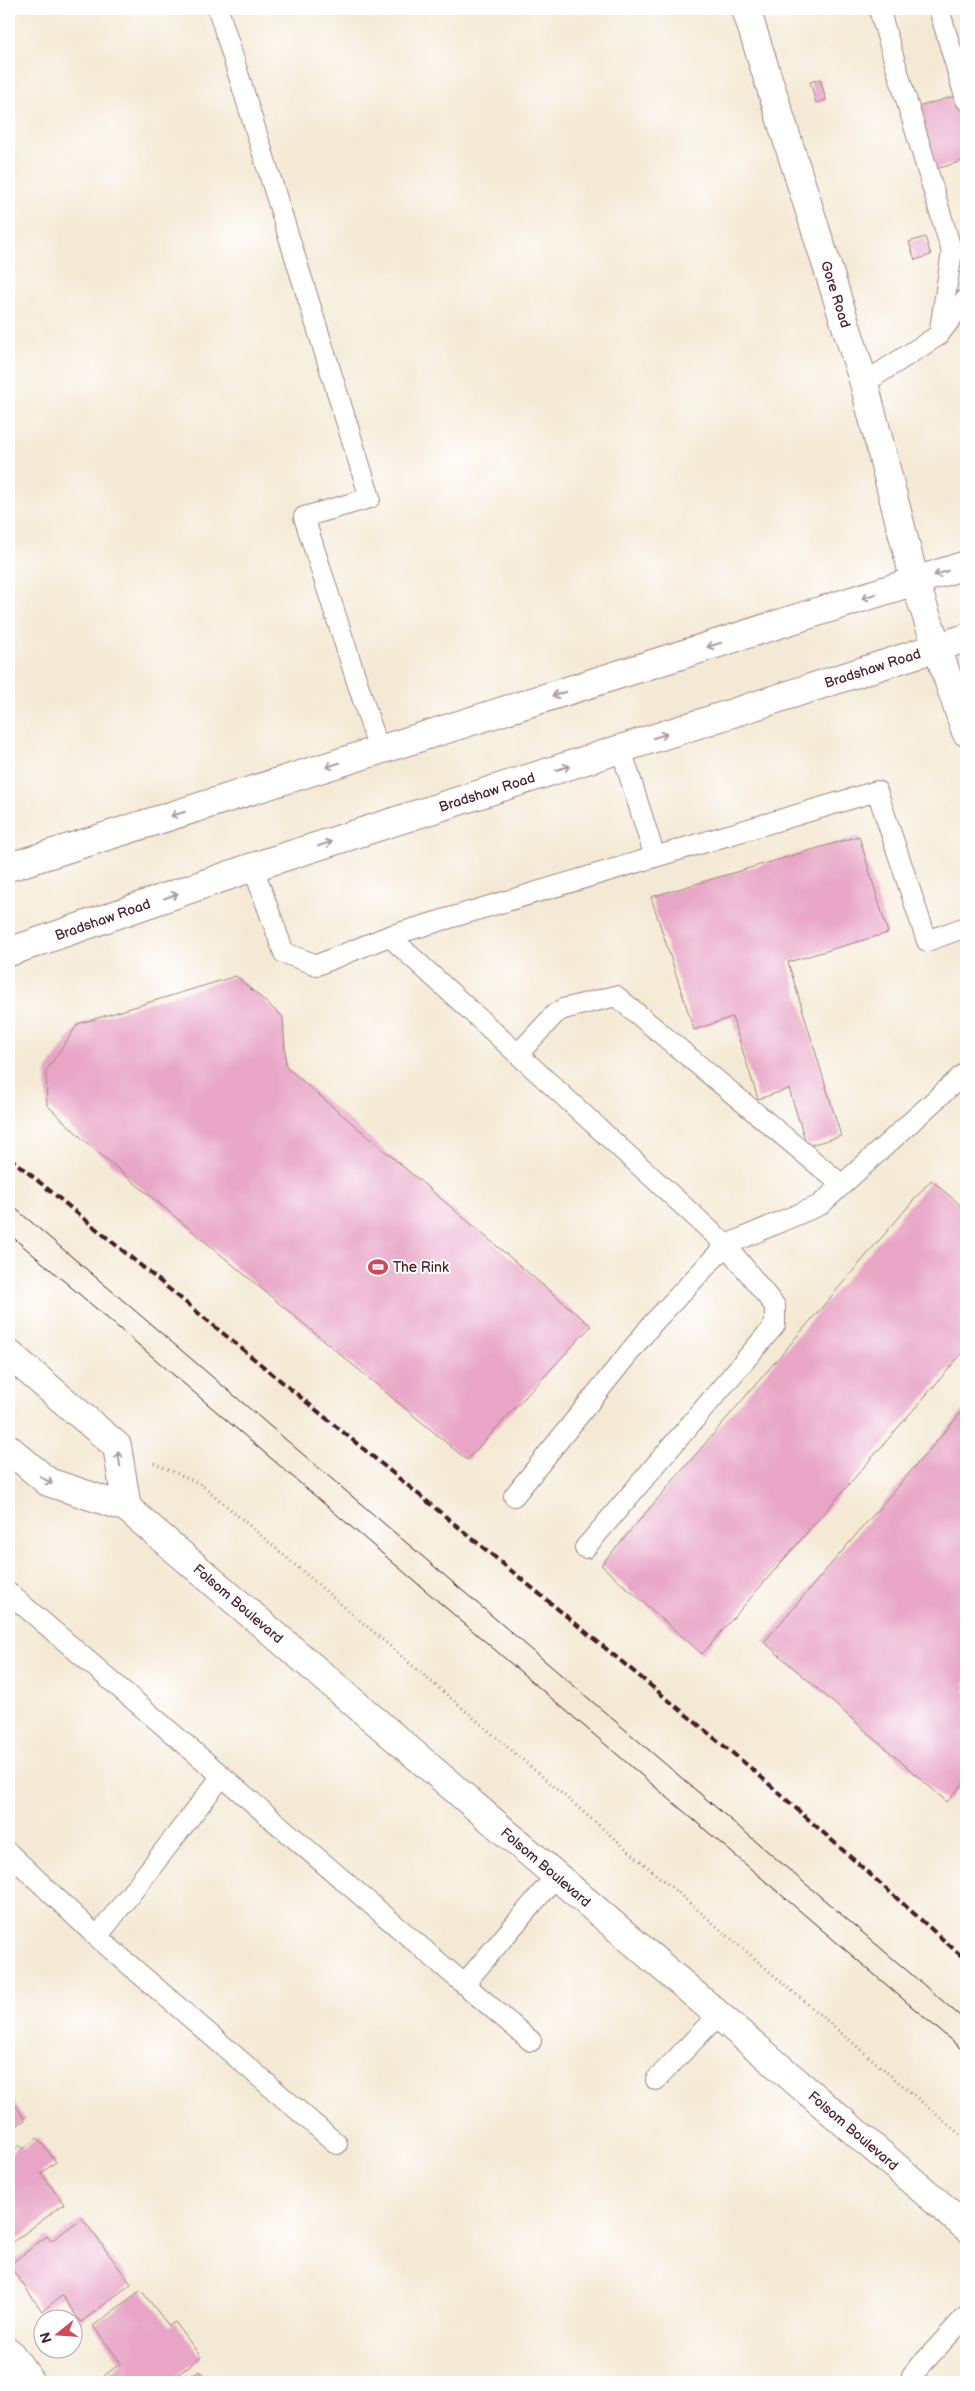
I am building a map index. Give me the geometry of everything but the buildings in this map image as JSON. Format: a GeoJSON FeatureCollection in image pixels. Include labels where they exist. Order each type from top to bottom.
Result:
{"type":"FeatureCollection","features":[{"type":"Feature","properties":{"kind":"main road","name":"Gore Road"},"geometry":{"type":"LineString","coordinates":[[746,9],[864,384],[915,582],[966,732]]}},
{"type":"Feature","properties":{"kind":"main road"},"geometry":{"type":"LineString","coordinates":[[9,867],[915,582],[966,564]]}},
{"type":"Feature","properties":{"kind":"main road","name":"Bradshaw Road"},"geometry":{"type":"LineString","coordinates":[[9,952],[253,867],[966,638]]}},
{"type":"Feature","properties":{"kind":"main road"},"geometry":{"type":"LineString","coordinates":[[9,1354],[117,1446],[126,1508]]}},
{"type":"Feature","properties":{"kind":"main road","name":"Folsom Boulevard"},"geometry":{"type":"LineString","coordinates":[[9,1449],[48,1482],[126,1508],[558,1875],[966,2227]]}},
{"type":"Feature","properties":{"kind":"main road"},"geometry":{"type":"LineString","coordinates":[[9,2352],[31,2382]]}},
{"type":"Feature","properties":{"kind":"lane"},"geometry":{"type":"LineString","coordinates":[[218,9],[370,498],[304,517],[380,750]]}},
{"type":"Feature","properties":{"kind":"lane"},"geometry":{"type":"LineString","coordinates":[[878,9],[952,252],[939,335]]}},
{"type":"Feature","properties":{"kind":"lane"},"geometry":{"type":"LineString","coordinates":[[939,9],[966,100]]}},
{"type":"Feature","properties":{"kind":"lane"},"geometry":{"type":"LineString","coordinates":[[864,384],[939,335],[966,299]]}},
{"type":"Feature","properties":{"kind":"lane"},"geometry":{"type":"LineString","coordinates":[[621,749],[655,857]]}},
{"type":"Feature","properties":{"kind":"lane"},"geometry":{"type":"LineString","coordinates":[[253,867],[284,953],[317,965],[390,936],[877,791],[927,941],[966,927]]}},
{"type":"Feature","properties":{"kind":"lane"},"geometry":{"type":"LineString","coordinates":[[390,936],[726,1245],[775,1306],[776,1325],[585,1548]]}},
{"type":"Feature","properties":{"kind":"lane"},"geometry":{"type":"LineString","coordinates":[[518,1054],[563,1009],[616,996],[842,1185]]}},
{"type":"Feature","properties":{"kind":"lane"},"geometry":{"type":"LineString","coordinates":[[514,1496],[653,1323],[726,1245],[820,1205],[966,1072]]}},
{"type":"Feature","properties":{"kind":"lane"},"geometry":{"type":"LineString","coordinates":[[9,1592],[531,2042]]}},
{"type":"Feature","properties":{"kind":"lane"},"geometry":{"type":"LineString","coordinates":[[97,1937],[222,1776]]}},
{"type":"Feature","properties":{"kind":"lane"},"geometry":{"type":"LineString","coordinates":[[9,1854],[97,1937],[337,2144]]}},
{"type":"Feature","properties":{"kind":"lane"},"geometry":{"type":"LineString","coordinates":[[464,1984],[558,1875]]}},
{"type":"Feature","properties":{"kind":"lane"},"geometry":{"type":"LineString","coordinates":[[656,2080],[718,2015]]}},
{"type":"Feature","properties":{"kind":"lane"},"geometry":{"type":"LineString","coordinates":[[912,2374],[966,2316]]}},
{"type":"Feature","properties":{"kind":"path"},"geometry":{"type":"LineString","coordinates":[[117,1446],[202,1485],[966,2140]]}},
{"type":"Feature","properties":{"kind":"tram line"},"geometry":{"type":"LineString","coordinates":[[9,1203],[966,2021]]}},
{"type":"Feature","properties":{"kind":"tram line"},"geometry":{"type":"LineString","coordinates":[[9,1234],[966,2053]]}},
{"type":"Feature","properties":{"kind":"railway"},"geometry":{"type":"LineString","coordinates":[[9,1157],[752,1769],[966,1960]]}},
{"type":"Feature","properties":{"kind":"place","name":"The Rink"},"geometry":{"type":"Point","coordinates":[378,1267]}}]}
